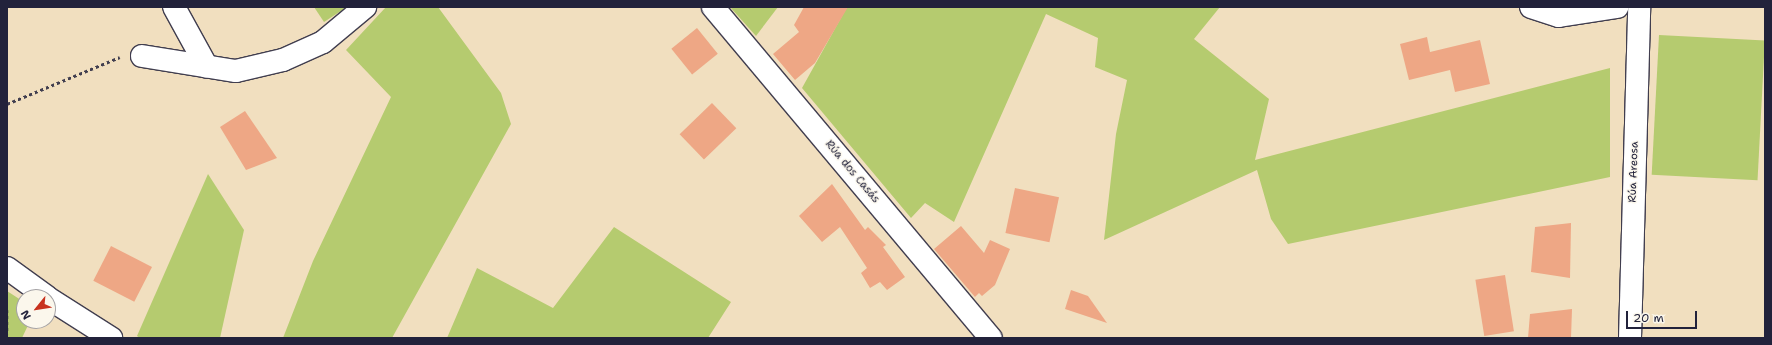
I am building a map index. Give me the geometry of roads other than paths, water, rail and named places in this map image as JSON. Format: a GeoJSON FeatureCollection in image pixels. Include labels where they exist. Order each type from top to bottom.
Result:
{"type":"FeatureCollection","features":[{"type":"Feature","properties":{"kind":"street"},"geometry":{"type":"LineString","coordinates":[[174,7],[207,67]]}},
{"type":"Feature","properties":{"kind":"street"},"geometry":{"type":"LineString","coordinates":[[142,56],[236,72],[283,60],[323,42],[365,7]]}},
{"type":"Feature","properties":{"kind":"street","name":"Rúa dos Casás"},"geometry":{"type":"LineString","coordinates":[[713,7],[991,338]]}},
{"type":"Feature","properties":{"kind":"street"},"geometry":{"type":"LineString","coordinates":[[1531,7],[1559,16],[1617,7]]}},
{"type":"Feature","properties":{"kind":"street","name":"Rúa Areosa"},"geometry":{"type":"LineString","coordinates":[[1630,338],[1639,7]]}},
{"type":"Feature","properties":{"kind":"street"},"geometry":{"type":"LineString","coordinates":[[7,268],[36,289]]}},
{"type":"Feature","properties":{"kind":"street"},"geometry":{"type":"LineString","coordinates":[[56,303],[111,338]]}}]}
